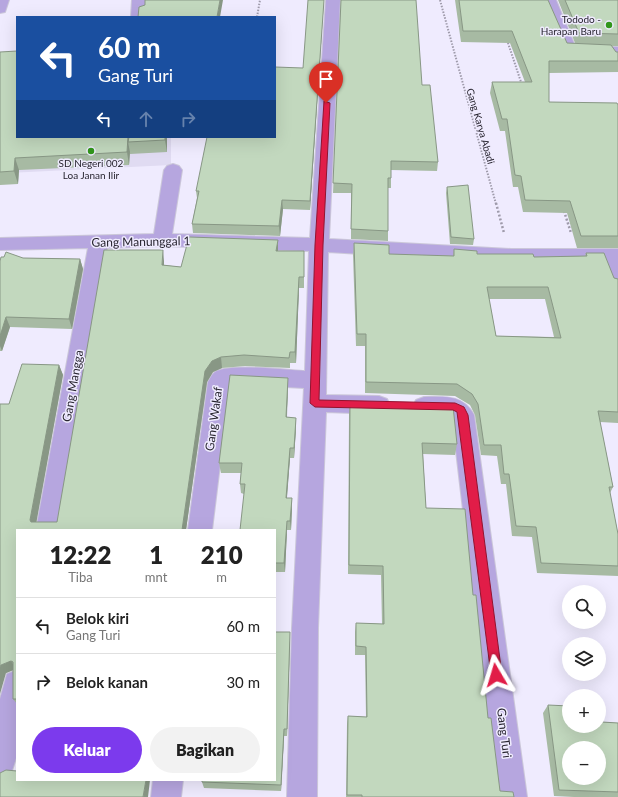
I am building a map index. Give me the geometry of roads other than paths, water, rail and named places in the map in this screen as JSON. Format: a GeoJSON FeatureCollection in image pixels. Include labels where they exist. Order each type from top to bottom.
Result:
{"type":"FeatureCollection","features":[{"type":"Feature","properties":{"kind":"street"},"geometry":{"type":"LineString","coordinates":[[0,9],[2,0]]}},
{"type":"Feature","properties":{"kind":"street"},"geometry":{"type":"LineString","coordinates":[[138,16],[139,0]]}},
{"type":"Feature","properties":{"kind":"street"},"geometry":{"type":"LineString","coordinates":[[302,797],[305,628],[315,392],[319,245],[333,0]]}},
{"type":"Feature","properties":{"kind":"street"},"geometry":{"type":"LineString","coordinates":[[549,0],[569,50],[614,51],[618,59]]}},
{"type":"Feature","properties":{"kind":"street"},"geometry":{"type":"LineString","coordinates":[[162,240],[173,170]]}},
{"type":"Feature","properties":{"kind":"street","name":"Gang Manunggal 1"},"geometry":{"type":"LineString","coordinates":[[0,244],[98,243],[162,240],[319,245],[511,256],[614,256]]}},
{"type":"Feature","properties":{"kind":"street","name":"Gang Mangga"},"geometry":{"type":"LineString","coordinates":[[48,529],[98,243]]}},
{"type":"Feature","properties":{"kind":"street"},"geometry":{"type":"LineString","coordinates":[[614,256],[618,284]]}},
{"type":"Feature","properties":{"kind":"street","name":"Gang Wakaf"},"geometry":{"type":"LineString","coordinates":[[200,529],[219,382],[222,378],[228,376],[315,392]]}},
{"type":"Feature","properties":{"kind":"street","name":"Gang Turi"},"geometry":{"type":"LineString","coordinates":[[315,392],[455,406],[463,415],[512,797]]}},
{"type":"Feature","properties":{"kind":"street"},"geometry":{"type":"LineString","coordinates":[[0,767],[16,689]]}},
{"type":"Feature","properties":{"kind":"street"},"geometry":{"type":"LineString","coordinates":[[166,797],[168,781]]}},
{"type":"Feature","properties":{"kind":"place","name":"Tododo - Harapan Baru"},"geometry":{"type":"Point","coordinates":[609,25]}},
{"type":"Feature","properties":{"kind":"place","name":"SD Negeri 002 Loa Janan Ilir"},"geometry":{"type":"Point","coordinates":[91,151]}}]}
